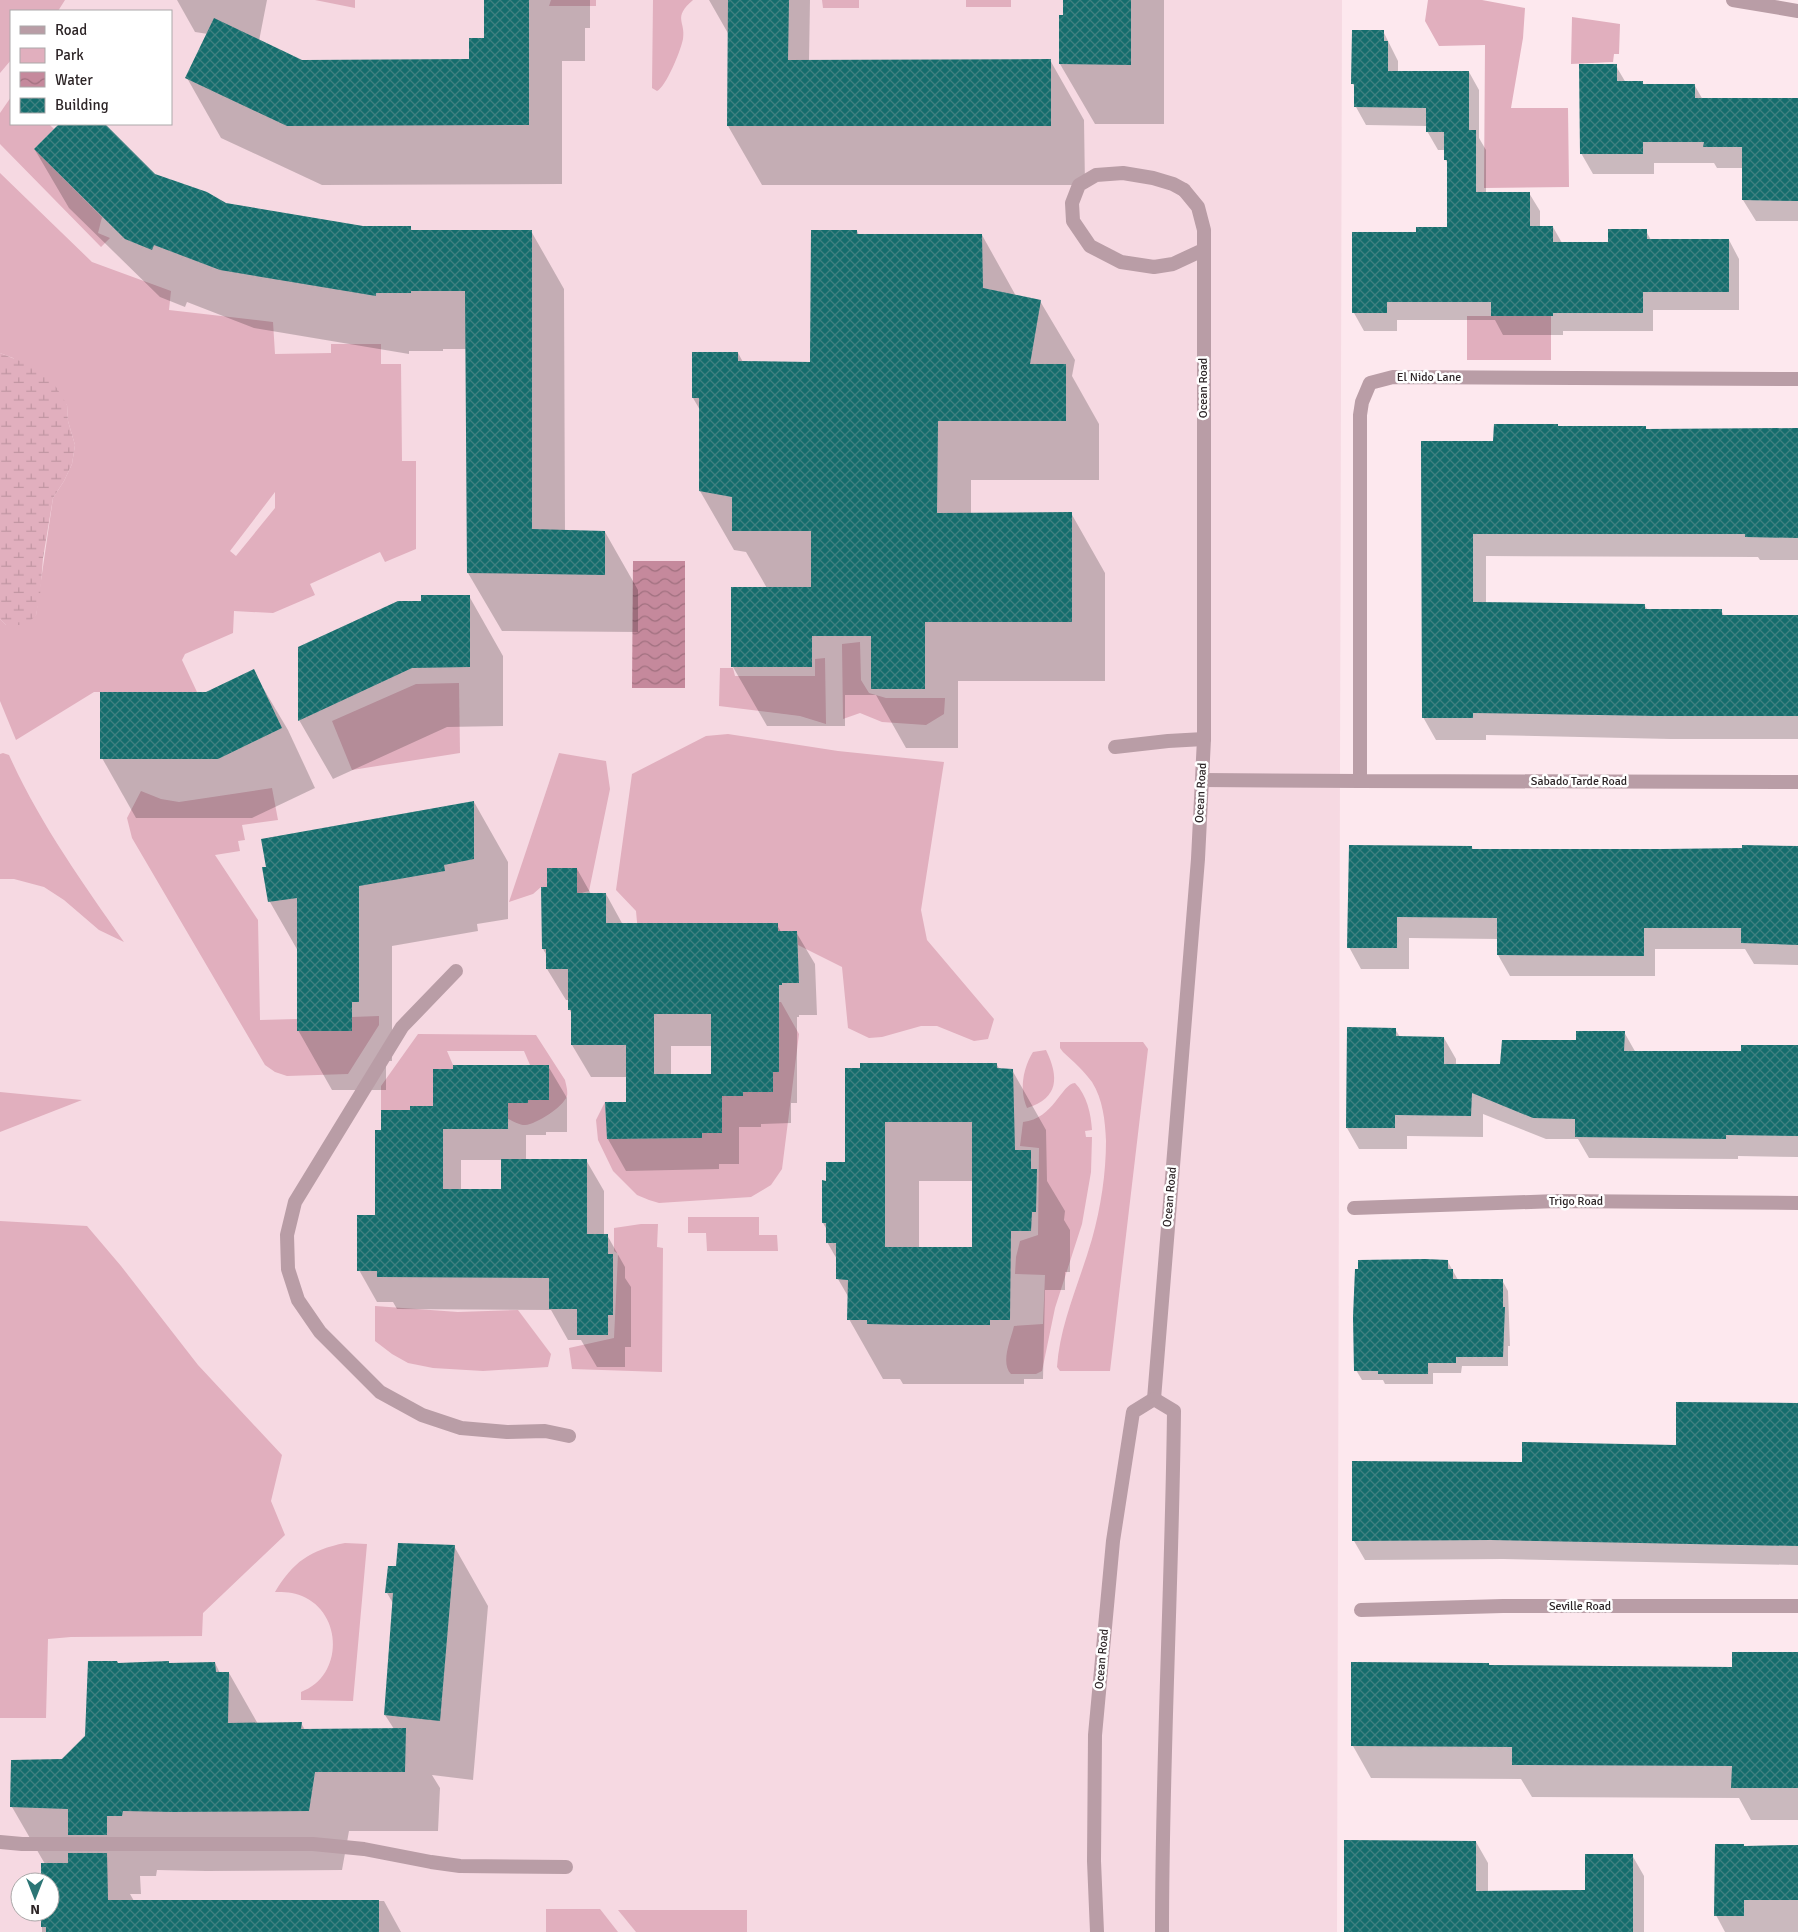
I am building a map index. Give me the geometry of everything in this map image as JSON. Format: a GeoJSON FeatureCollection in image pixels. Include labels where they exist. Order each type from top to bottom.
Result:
{"type":"FeatureCollection","features":[{"type":"Feature","properties":{"kind":"street"},"geometry":{"type":"LineString","coordinates":[[1733,0],[1798,12]]}},
{"type":"Feature","properties":{"kind":"street","name":"Ocean Road"},"geometry":{"type":"LineString","coordinates":[[1097,1932],[1094,1861],[1095,1735],[1113,1541],[1133,1412],[1154,1399],[1198,869],[1204,739],[1204,230],[1198,207],[1184,190],[1173,184],[1124,173],[1096,175],[1079,185],[1072,203],[1073,221],[1090,246],[1121,262],[1154,267],[1173,264],[1203,250]]}},
{"type":"Feature","properties":{"kind":"street","name":"El Nido Lane"},"geometry":{"type":"LineString","coordinates":[[1360,780],[1360,415],[1362,402],[1370,383],[1393,377],[1798,379]]}},
{"type":"Feature","properties":{"kind":"street"},"geometry":{"type":"LineString","coordinates":[[1116,747],[1168,740],[1204,739]]}},
{"type":"Feature","properties":{"kind":"street","name":"Sabado Tarde Road"},"geometry":{"type":"LineString","coordinates":[[1202,780],[1798,782]]}},
{"type":"Feature","properties":{"kind":"street"},"geometry":{"type":"LineString","coordinates":[[456,971],[402,1027],[295,1202],[286,1235],[288,1269],[298,1300],[320,1332],[380,1392],[422,1415],[461,1428],[508,1432],[545,1430],[569,1436]]}},
{"type":"Feature","properties":{"kind":"street","name":"Trigo Road"},"geometry":{"type":"LineString","coordinates":[[1354,1208],[1557,1201],[1798,1203]]}},
{"type":"Feature","properties":{"kind":"street"},"geometry":{"type":"LineString","coordinates":[[1154,1399],[1174,1410],[1172,1543],[1162,1860],[1162,1932]]}},
{"type":"Feature","properties":{"kind":"street","name":"Seville Road"},"geometry":{"type":"LineString","coordinates":[[1362,1610],[1503,1606],[1798,1606]]}},
{"type":"Feature","properties":{"kind":"street"},"geometry":{"type":"LineString","coordinates":[[0,1842],[22,1844],[313,1844],[364,1849],[460,1866],[566,1867]]}},
{"type":"Feature","properties":{"kind":"shaded area"},"geometry":{"type":"Polygon","coordinates":[[[0,0],[1342,0],[1337,1932],[0,1932],[0,0]]]}},
{"type":"Feature","properties":{"kind":"green space"},"geometry":{"type":"Polygon","coordinates":[[[0,0],[65,0],[59,10],[10,10],[10,61],[0,73],[0,0]]]}},
{"type":"Feature","properties":{"kind":"green space"},"geometry":{"type":"Polygon","coordinates":[[[315,0],[355,0],[355,8],[315,0]]]}},
{"type":"Feature","properties":{"kind":"green space"},"geometry":{"type":"Polygon","coordinates":[[[551,0],[596,0],[596,6],[549,6],[551,0]]]}},
{"type":"Feature","properties":{"kind":"green space"},"geometry":{"type":"Polygon","coordinates":[[[653,0],[693,0],[681,16],[683,39],[676,59],[665,83],[657,91],[652,88],[653,0]]]}},
{"type":"Feature","properties":{"kind":"green space"},"geometry":{"type":"Polygon","coordinates":[[[822,0],[859,0],[859,8],[823,8],[822,0]]]}},
{"type":"Feature","properties":{"kind":"green space"},"geometry":{"type":"Polygon","coordinates":[[[966,0],[1011,0],[1011,7],[966,7],[966,0]]]}},
{"type":"Feature","properties":{"kind":"green space"},"geometry":{"type":"Polygon","coordinates":[[[1428,0],[1482,0],[1525,8],[1523,38],[1511,108],[1568,108],[1569,187],[1484,188],[1485,45],[1439,46],[1425,21],[1428,0]]]}},
{"type":"Feature","properties":{"kind":"green space"},"geometry":{"type":"Polygon","coordinates":[[[1572,17],[1620,24],[1619,54],[1614,54],[1613,62],[1571,64],[1572,17]]]}},
{"type":"Feature","properties":{"kind":"green space"},"geometry":{"type":"Polygon","coordinates":[[[10,98],[10,125],[50,125],[54,129],[34,149],[102,217],[98,233],[110,238],[101,247],[0,144],[0,113],[10,98]]]}},
{"type":"Feature","properties":{"kind":"green space"},"geometry":{"type":"Polygon","coordinates":[[[0,173],[92,262],[171,291],[169,310],[273,322],[275,354],[331,353],[331,344],[381,344],[381,364],[401,364],[402,461],[416,461],[416,549],[385,562],[380,552],[310,584],[315,595],[273,613],[234,611],[233,633],[185,654],[182,660],[197,692],[94,692],[16,740],[0,701],[0,619],[6,625],[36,615],[53,498],[72,464],[75,445],[68,421],[67,405],[13,358],[0,353],[0,173]],[[275,492],[230,551],[236,556],[275,508],[275,492]]]}},
{"type":"Feature","properties":{"kind":"green space"},"geometry":{"type":"Polygon","coordinates":[[[1467,316],[1551,316],[1551,360],[1467,360],[1467,316]]]}},
{"type":"Feature","properties":{"kind":"green space"},"geometry":{"type":"Polygon","coordinates":[[[0,353],[37,368],[56,387],[67,405],[68,421],[75,445],[72,464],[53,498],[36,615],[26,625],[6,625],[0,619],[0,353]]]}},
{"type":"Feature","properties":{"kind":"green space"},"geometry":{"type":"Polygon","coordinates":[[[860,642],[861,680],[869,693],[886,698],[945,698],[944,714],[926,725],[882,722],[860,713],[843,719],[842,644],[860,642]]]}},
{"type":"Feature","properties":{"kind":"green space"},"geometry":{"type":"Polygon","coordinates":[[[825,658],[826,724],[800,716],[719,706],[720,668],[733,668],[735,676],[815,676],[815,659],[825,658]]]}},
{"type":"Feature","properties":{"kind":"green space"},"geometry":{"type":"Polygon","coordinates":[[[459,683],[460,753],[352,770],[332,721],[416,684],[459,683]]]}},
{"type":"Feature","properties":{"kind":"green space"},"geometry":{"type":"Polygon","coordinates":[[[728,734],[838,751],[944,762],[921,910],[927,940],[994,1019],[988,1039],[974,1041],[937,1026],[921,1026],[882,1037],[869,1038],[848,1028],[842,967],[798,945],[797,931],[638,933],[636,911],[616,890],[632,774],[706,736],[728,734]]]}},
{"type":"Feature","properties":{"kind":"green space"},"geometry":{"type":"Polygon","coordinates":[[[559,753],[606,761],[610,789],[589,891],[577,894],[577,868],[547,868],[547,887],[541,887],[533,894],[509,902],[559,753]]]}},
{"type":"Feature","properties":{"kind":"green space"},"geometry":{"type":"Polygon","coordinates":[[[0,754],[9,755],[47,828],[124,942],[99,930],[64,900],[44,887],[14,879],[0,879],[0,754]]]}},
{"type":"Feature","properties":{"kind":"green space"},"geometry":{"type":"Polygon","coordinates":[[[272,788],[278,820],[242,825],[245,840],[238,841],[240,851],[215,855],[258,920],[260,1020],[297,1019],[297,1031],[352,1031],[352,1017],[379,1016],[379,1025],[348,1074],[287,1076],[275,1072],[265,1065],[132,838],[127,818],[141,791],[161,799],[179,802],[272,788]]]}},
{"type":"Feature","properties":{"kind":"green space"},"geometry":{"type":"Polygon","coordinates":[[[735,1001],[781,1002],[799,1034],[782,1169],[771,1185],[751,1197],[659,1203],[637,1195],[613,1171],[598,1140],[596,1120],[605,1102],[607,1134],[626,1134],[627,1139],[701,1138],[702,1133],[722,1133],[722,1102],[714,1094],[743,1095],[743,1092],[773,1092],[773,1072],[779,1072],[779,1030],[735,1001]]]}},
{"type":"Feature","properties":{"kind":"green space"},"geometry":{"type":"Polygon","coordinates":[[[418,1034],[536,1035],[565,1080],[567,1096],[555,1110],[543,1118],[530,1124],[522,1125],[503,1116],[508,1103],[528,1103],[528,1100],[549,1100],[549,1070],[530,1070],[530,1065],[524,1051],[447,1051],[453,1069],[433,1070],[433,1100],[435,1106],[410,1110],[381,1110],[381,1086],[418,1034]]]}},
{"type":"Feature","properties":{"kind":"green space"},"geometry":{"type":"Polygon","coordinates":[[[1060,1042],[1143,1042],[1148,1049],[1110,1371],[1060,1371],[1057,1367],[1066,1318],[1098,1215],[1106,1153],[1105,1125],[1099,1096],[1086,1074],[1060,1048],[1060,1042]]]}},
{"type":"Feature","properties":{"kind":"green space"},"geometry":{"type":"Polygon","coordinates":[[[1046,1050],[1053,1069],[1054,1078],[1051,1092],[1038,1104],[1027,1108],[1023,1094],[1023,1079],[1027,1065],[1033,1052],[1046,1050]]]}},
{"type":"Feature","properties":{"kind":"green space"},"geometry":{"type":"Polygon","coordinates":[[[1075,1083],[1083,1093],[1088,1105],[1092,1130],[1085,1131],[1086,1137],[1092,1137],[1091,1172],[1082,1224],[1055,1308],[1042,1371],[1036,1374],[1011,1374],[1006,1364],[1006,1357],[1014,1326],[1043,1324],[1045,1275],[1015,1274],[1016,1257],[1020,1241],[1038,1235],[1039,1148],[1020,1146],[1023,1122],[1034,1120],[1042,1115],[1065,1089],[1075,1083]]]}},
{"type":"Feature","properties":{"kind":"green space"},"geometry":{"type":"Polygon","coordinates":[[[0,1092],[82,1100],[0,1132],[0,1092]]]}},
{"type":"Feature","properties":{"kind":"green space"},"geometry":{"type":"Polygon","coordinates":[[[688,1217],[759,1217],[759,1235],[777,1235],[778,1251],[707,1251],[706,1233],[688,1233],[688,1217]]]}},
{"type":"Feature","properties":{"kind":"green space"},"geometry":{"type":"Polygon","coordinates":[[[0,1221],[87,1226],[121,1266],[198,1365],[282,1455],[271,1501],[285,1535],[203,1613],[202,1636],[71,1637],[48,1639],[46,1718],[0,1718],[0,1221]]]}},
{"type":"Feature","properties":{"kind":"green space"},"geometry":{"type":"Polygon","coordinates":[[[641,1224],[658,1224],[657,1247],[663,1248],[662,1372],[572,1369],[569,1348],[614,1338],[618,1254],[614,1251],[614,1228],[641,1224]]]}},
{"type":"Feature","properties":{"kind":"green space"},"geometry":{"type":"Polygon","coordinates":[[[375,1306],[458,1312],[518,1310],[551,1354],[548,1367],[483,1371],[433,1368],[408,1363],[375,1341],[375,1306]]]}},
{"type":"Feature","properties":{"kind":"green space"},"geometry":{"type":"Polygon","coordinates":[[[345,1543],[367,1544],[353,1701],[301,1700],[301,1692],[315,1684],[325,1673],[331,1659],[333,1644],[331,1630],[325,1616],[315,1604],[299,1595],[288,1592],[275,1592],[296,1565],[304,1559],[322,1549],[345,1543]]]}},
{"type":"Feature","properties":{"kind":"green space"},"geometry":{"type":"Polygon","coordinates":[[[546,1909],[600,1909],[618,1932],[546,1932],[546,1909]]]}},
{"type":"Feature","properties":{"kind":"green space"},"geometry":{"type":"Polygon","coordinates":[[[618,1910],[747,1910],[747,1932],[636,1932],[618,1910]]]}},
{"type":"Feature","properties":{"kind":"water"},"geometry":{"type":"Polygon","coordinates":[[[633,561],[685,561],[685,688],[632,688],[633,561]]]}},
{"type":"Feature","properties":{"kind":"building"},"geometry":{"type":"Polygon","coordinates":[[[484,0],[529,0],[529,125],[287,126],[185,78],[214,18],[302,60],[469,59],[469,38],[484,38],[484,0]]]}},
{"type":"Feature","properties":{"kind":"building"},"geometry":{"type":"Polygon","coordinates":[[[728,0],[789,0],[788,60],[1051,59],[1051,126],[727,126],[728,0]]]}},
{"type":"Feature","properties":{"kind":"building"},"geometry":{"type":"Polygon","coordinates":[[[1063,0],[1131,0],[1131,65],[1059,64],[1059,15],[1063,15],[1063,0]]]}},
{"type":"Feature","properties":{"kind":"building"},"geometry":{"type":"Polygon","coordinates":[[[1352,30],[1384,30],[1384,41],[1388,41],[1388,71],[1469,71],[1469,130],[1476,130],[1476,192],[1530,192],[1530,226],[1553,226],[1553,242],[1608,242],[1608,229],[1647,229],[1647,239],[1729,239],[1729,292],[1643,292],[1643,313],[1553,313],[1553,316],[1491,316],[1491,302],[1387,302],[1387,313],[1352,313],[1352,232],[1416,232],[1416,227],[1447,227],[1447,160],[1444,160],[1444,132],[1426,132],[1426,108],[1354,107],[1354,84],[1351,84],[1352,30]]]}},
{"type":"Feature","properties":{"kind":"building"},"geometry":{"type":"Polygon","coordinates":[[[1579,64],[1617,64],[1617,81],[1643,81],[1643,84],[1695,84],[1695,98],[1798,98],[1798,201],[1742,200],[1742,147],[1703,147],[1704,142],[1643,142],[1643,154],[1580,154],[1579,64]]]}},
{"type":"Feature","properties":{"kind":"building"},"geometry":{"type":"Polygon","coordinates":[[[58,125],[106,125],[155,174],[207,192],[226,203],[363,226],[411,226],[411,230],[532,230],[532,529],[605,531],[605,575],[467,573],[465,291],[411,291],[411,293],[376,293],[376,296],[220,270],[154,245],[152,250],[125,239],[34,149],[58,125]]]}},
{"type":"Feature","properties":{"kind":"building"},"geometry":{"type":"Polygon","coordinates":[[[811,230],[857,230],[857,234],[982,234],[983,288],[1041,300],[1030,364],[1066,364],[1066,421],[938,421],[937,513],[1072,512],[1072,622],[925,622],[925,689],[871,689],[871,636],[812,636],[812,667],[731,667],[731,587],[811,587],[811,531],[732,531],[732,497],[699,491],[699,398],[692,398],[692,352],[738,352],[738,361],[810,362],[811,230]]]}},
{"type":"Feature","properties":{"kind":"building"},"geometry":{"type":"Polygon","coordinates":[[[1494,424],[1646,426],[1646,429],[1798,428],[1798,538],[1745,537],[1745,534],[1473,534],[1473,602],[1645,604],[1645,609],[1722,609],[1722,615],[1798,615],[1798,716],[1473,713],[1473,718],[1422,718],[1421,441],[1493,441],[1494,424]]]}},
{"type":"Feature","properties":{"kind":"building"},"geometry":{"type":"Polygon","coordinates":[[[421,595],[470,595],[470,667],[412,668],[298,721],[298,647],[398,601],[421,601],[421,595]]]}},
{"type":"Feature","properties":{"kind":"building"},"geometry":{"type":"Polygon","coordinates":[[[254,669],[282,728],[218,759],[100,759],[100,692],[206,692],[254,669]]]}},
{"type":"Feature","properties":{"kind":"building"},"geometry":{"type":"Polygon","coordinates":[[[474,801],[474,859],[444,865],[445,871],[359,886],[359,1002],[352,1002],[352,1031],[297,1031],[297,898],[268,902],[262,867],[266,867],[261,839],[474,801]]]}},
{"type":"Feature","properties":{"kind":"building"},"geometry":{"type":"Polygon","coordinates":[[[1349,845],[1472,846],[1472,849],[1663,849],[1742,848],[1742,845],[1798,846],[1798,945],[1741,943],[1741,928],[1644,928],[1644,956],[1497,955],[1497,918],[1397,917],[1397,948],[1347,948],[1349,845]]]}},
{"type":"Feature","properties":{"kind":"building"},"geometry":{"type":"Polygon","coordinates":[[[547,868],[577,868],[577,893],[606,893],[606,923],[778,923],[778,931],[797,931],[799,983],[782,983],[782,985],[779,985],[779,1072],[773,1072],[773,1092],[743,1092],[743,1096],[722,1096],[722,1133],[702,1133],[702,1138],[607,1139],[605,1102],[626,1102],[626,1045],[571,1045],[571,1010],[568,1010],[568,969],[546,969],[546,949],[542,949],[541,887],[547,887],[547,868]],[[654,1014],[654,1074],[711,1074],[711,1014],[654,1014]]]}},
{"type":"Feature","properties":{"kind":"building"},"geometry":{"type":"Polygon","coordinates":[[[1347,1027],[1396,1028],[1396,1036],[1444,1037],[1444,1064],[1500,1064],[1502,1040],[1576,1040],[1576,1031],[1625,1031],[1624,1051],[1741,1051],[1741,1045],[1798,1045],[1798,1136],[1726,1135],[1726,1139],[1575,1137],[1575,1119],[1533,1118],[1472,1093],[1471,1116],[1395,1115],[1395,1128],[1346,1128],[1347,1027]]]}},
{"type":"Feature","properties":{"kind":"building"},"geometry":{"type":"Polygon","coordinates":[[[860,1063],[997,1063],[997,1068],[1013,1069],[1015,1150],[1031,1150],[1031,1169],[1037,1169],[1036,1212],[1032,1212],[1031,1231],[1011,1231],[1010,1320],[990,1320],[990,1325],[910,1325],[867,1324],[867,1320],[847,1320],[848,1280],[836,1279],[836,1243],[826,1243],[826,1223],[822,1223],[822,1180],[826,1181],[826,1162],[845,1162],[845,1068],[860,1068],[860,1063]],[[885,1122],[885,1247],[972,1247],[972,1122],[885,1122]]]}},
{"type":"Feature","properties":{"kind":"building"},"geometry":{"type":"Polygon","coordinates":[[[453,1065],[549,1065],[549,1100],[528,1100],[528,1103],[508,1103],[508,1129],[443,1129],[443,1189],[501,1189],[501,1159],[587,1159],[587,1234],[608,1234],[608,1254],[613,1254],[613,1315],[608,1315],[608,1335],[577,1335],[577,1309],[549,1309],[549,1278],[377,1277],[377,1271],[357,1271],[357,1215],[375,1215],[375,1130],[381,1130],[381,1110],[410,1110],[410,1106],[433,1106],[433,1069],[453,1069],[453,1065]]]}},
{"type":"Feature","properties":{"kind":"building"},"geometry":{"type":"Polygon","coordinates":[[[1358,1260],[1448,1260],[1448,1269],[1453,1269],[1453,1279],[1503,1279],[1503,1307],[1505,1307],[1503,1357],[1456,1357],[1456,1363],[1428,1363],[1428,1374],[1378,1374],[1378,1371],[1354,1371],[1353,1317],[1355,1269],[1358,1269],[1358,1260]]]}},
{"type":"Feature","properties":{"kind":"building"},"geometry":{"type":"Polygon","coordinates":[[[1676,1402],[1798,1403],[1798,1546],[1491,1540],[1352,1541],[1352,1461],[1522,1462],[1522,1442],[1676,1445],[1676,1402]]]}},
{"type":"Feature","properties":{"kind":"building"},"geometry":{"type":"Polygon","coordinates":[[[398,1543],[455,1545],[440,1721],[384,1715],[393,1593],[385,1593],[388,1566],[396,1566],[398,1543]]]}},
{"type":"Feature","properties":{"kind":"building"},"geometry":{"type":"Polygon","coordinates":[[[1732,1652],[1798,1652],[1798,1788],[1731,1788],[1732,1766],[1512,1765],[1512,1747],[1351,1746],[1351,1662],[1732,1667],[1732,1652]]]}},
{"type":"Feature","properties":{"kind":"building"},"geometry":{"type":"Polygon","coordinates":[[[88,1661],[117,1661],[118,1663],[215,1662],[216,1672],[229,1672],[228,1723],[302,1722],[301,1729],[406,1728],[405,1772],[315,1772],[309,1811],[123,1811],[122,1816],[107,1816],[107,1835],[68,1835],[68,1809],[10,1807],[11,1760],[62,1759],[85,1736],[88,1661]]]}},
{"type":"Feature","properties":{"kind":"building"},"geometry":{"type":"Polygon","coordinates":[[[1344,1840],[1476,1841],[1476,1891],[1585,1890],[1585,1854],[1633,1854],[1633,1932],[1344,1932],[1344,1840]]]}},
{"type":"Feature","properties":{"kind":"building"},"geometry":{"type":"Polygon","coordinates":[[[1715,1844],[1744,1844],[1744,1846],[1798,1845],[1798,1900],[1744,1900],[1744,1916],[1714,1916],[1715,1844]]]}},
{"type":"Feature","properties":{"kind":"building"},"geometry":{"type":"Polygon","coordinates":[[[68,1853],[107,1853],[108,1900],[379,1900],[379,1932],[46,1932],[46,1927],[41,1927],[41,1922],[60,1922],[60,1872],[41,1872],[41,1863],[68,1863],[68,1853]]]}}]}
